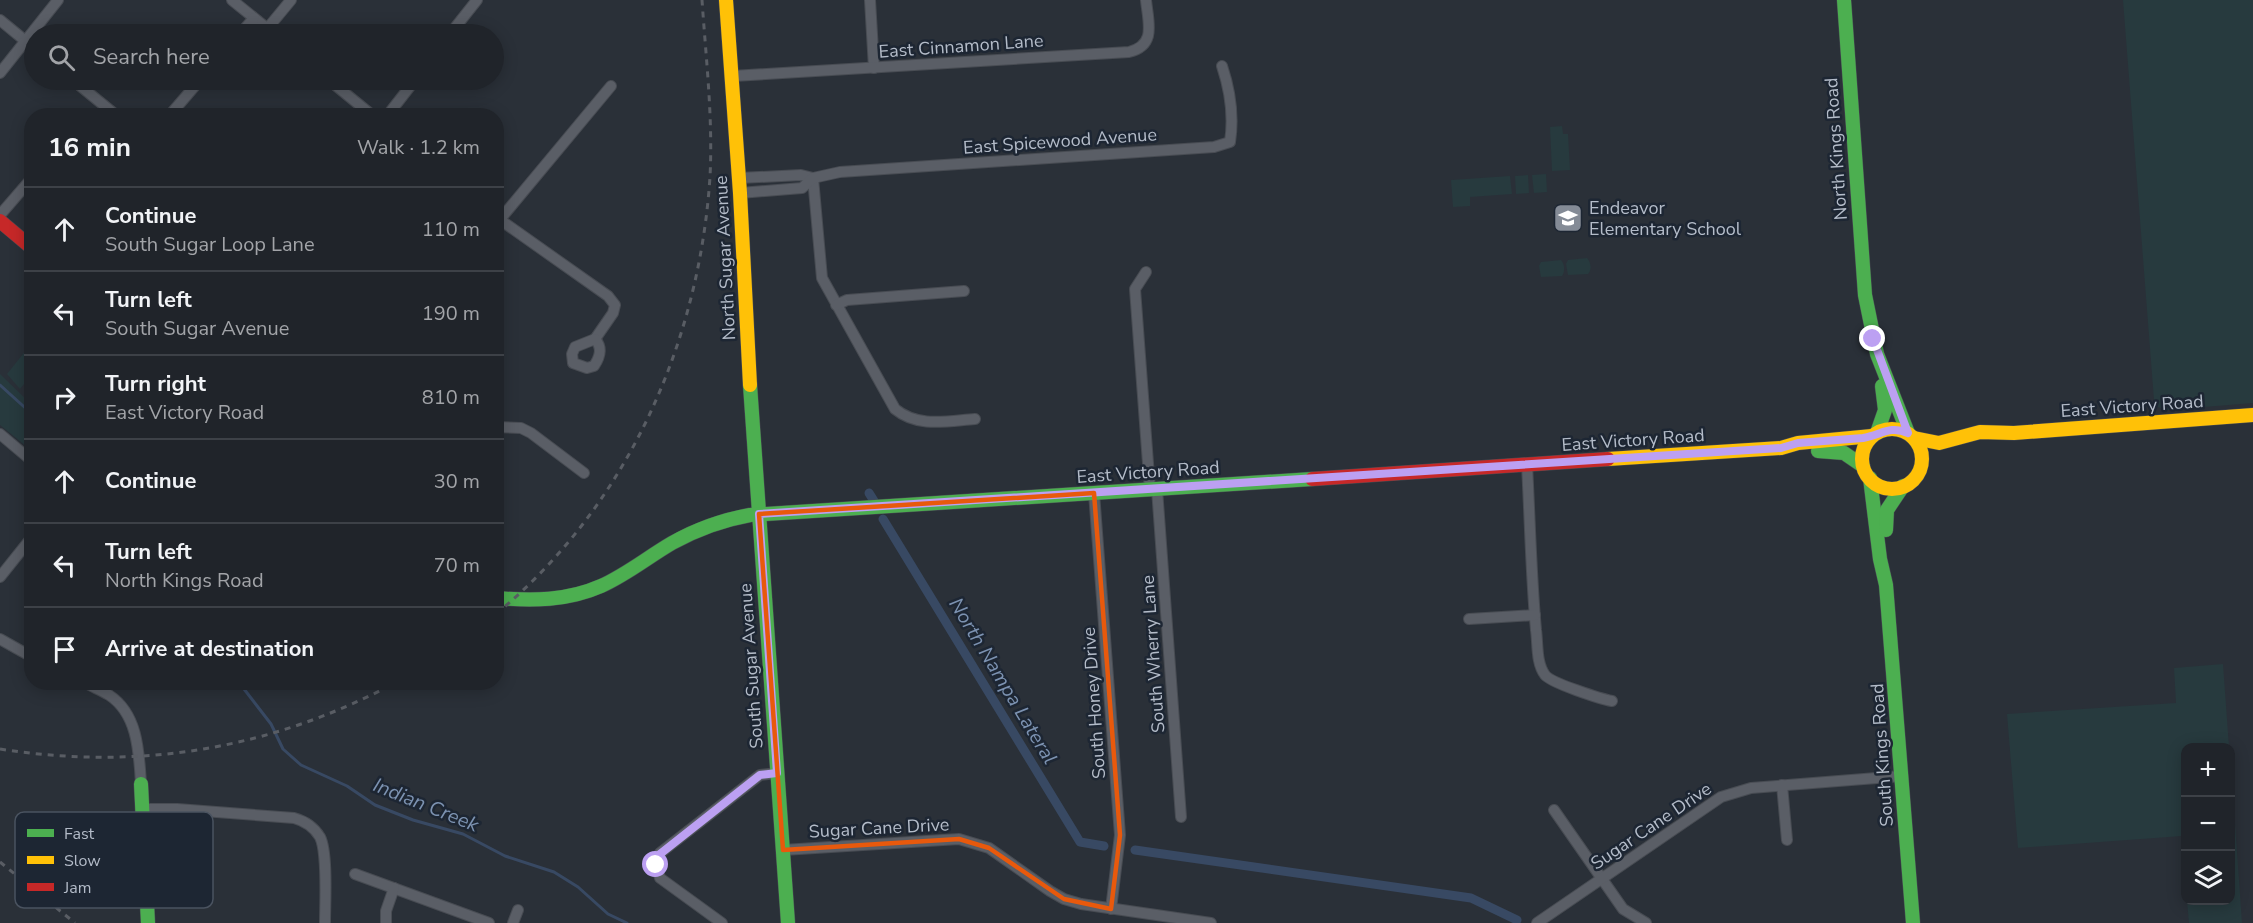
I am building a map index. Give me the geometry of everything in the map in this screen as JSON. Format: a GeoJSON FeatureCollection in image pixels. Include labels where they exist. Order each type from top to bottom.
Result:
{"type":"FeatureCollection","features":[{"type":"Feature","properties":{"kind":"street"},"geometry":{"type":"LineString","coordinates":[[43,24],[58,0]]}},
{"type":"Feature","properties":{"kind":"street"},"geometry":{"type":"LineString","coordinates":[[232,0],[261,24]]}},
{"type":"Feature","properties":{"kind":"street"},"geometry":{"type":"LineString","coordinates":[[275,24],[291,0]]}},
{"type":"Feature","properties":{"kind":"street","name":"North Sugar Avenue"},"geometry":{"type":"LineString","coordinates":[[726,0],[733,76],[759,514]]}},
{"type":"Feature","properties":{"kind":"street"},"geometry":{"type":"LineString","coordinates":[[870,0],[874,68]]}},
{"type":"Feature","properties":{"kind":"street","name":"East Cinnamon Lane"},"geometry":{"type":"LineString","coordinates":[[733,76],[1129,52],[1139,50],[1146,44],[1149,32],[1146,0]]}},
{"type":"Feature","properties":{"kind":"street","name":"North Kings Road"},"geometry":{"type":"LineString","coordinates":[[1844,0],[1865,295],[1877,354],[1911,436]]}},
{"type":"Feature","properties":{"kind":"street"},"geometry":{"type":"LineString","coordinates":[[457,24],[472,2]]}},
{"type":"Feature","properties":{"kind":"street"},"geometry":{"type":"LineString","coordinates":[[249,24],[254,18]]}},
{"type":"Feature","properties":{"kind":"street"},"geometry":{"type":"LineString","coordinates":[[0,20],[24,40]]}},
{"type":"Feature","properties":{"kind":"street"},"geometry":{"type":"LineString","coordinates":[[0,73],[24,51]]}},
{"type":"Feature","properties":{"kind":"street","name":"East Spicewood Avenue"},"geometry":{"type":"LineString","coordinates":[[739,178],[801,175],[813,178],[840,172],[1214,147],[1230,142],[1232,126],[1228,83],[1222,66]]}},
{"type":"Feature","properties":{"kind":"street"},"geometry":{"type":"LineString","coordinates":[[504,213],[611,86]]}},
{"type":"Feature","properties":{"kind":"street"},"geometry":{"type":"LineString","coordinates":[[85,90],[107,108]]}},
{"type":"Feature","properties":{"kind":"street"},"geometry":{"type":"LineString","coordinates":[[176,108],[191,90]]}},
{"type":"Feature","properties":{"kind":"street"},"geometry":{"type":"LineString","coordinates":[[341,90],[363,108]]}},
{"type":"Feature","properties":{"kind":"street"},"geometry":{"type":"LineString","coordinates":[[393,108],[407,90]]}},
{"type":"Feature","properties":{"kind":"street"},"geometry":{"type":"LineString","coordinates":[[813,178],[822,278],[895,409],[919,422],[975,419]]}},
{"type":"Feature","properties":{"kind":"street","name":"East Spicewood Avenue"},"geometry":{"type":"LineString","coordinates":[[740,193],[802,188],[813,178]]}},
{"type":"Feature","properties":{"kind":"street"},"geometry":{"type":"LineString","coordinates":[[0,215],[24,187]]}},
{"type":"Feature","properties":{"kind":"street"},"geometry":{"type":"LineString","coordinates":[[0,221],[24,241]]}},
{"type":"Feature","properties":{"kind":"street"},"geometry":{"type":"LineString","coordinates":[[504,224],[608,296],[615,305],[613,314],[595,339]]}},
{"type":"Feature","properties":{"kind":"street","name":"South Wherry Lane"},"geometry":{"type":"LineString","coordinates":[[1146,272],[1135,289],[1181,817]]}},
{"type":"Feature","properties":{"kind":"street"},"geometry":{"type":"LineString","coordinates":[[836,305],[847,300],[964,291]]}},
{"type":"Feature","properties":{"kind":"street","name":"North Kings Road"},"geometry":{"type":"LineString","coordinates":[[1865,295],[1863,315],[1866,342],[1886,404],[1884,418],[1875,435]]}},
{"type":"Feature","properties":{"kind":"street","name":"East Victory Road"},"geometry":{"type":"LineString","coordinates":[[1911,436],[1938,444],[1977,433],[2253,416]]}},
{"type":"Feature","properties":{"kind":"street"},"geometry":{"type":"LineString","coordinates":[[504,427],[521,428],[531,433],[584,473]]}},
{"type":"Feature","properties":{"kind":"street"},"geometry":{"type":"LineString","coordinates":[[1893,429],[1911,436],[1921,452],[1921,468],[1917,476],[1903,486],[1885,487],[1870,478],[1863,466],[1864,450],[1875,435],[1893,429]]}},
{"type":"Feature","properties":{"kind":"street","name":"East Victory Road"},"geometry":{"type":"LineString","coordinates":[[1921,468],[1941,454],[1961,445],[2014,432]]}},
{"type":"Feature","properties":{"kind":"street"},"geometry":{"type":"LineString","coordinates":[[0,434],[24,454]]}},
{"type":"Feature","properties":{"kind":"street","name":"East Victory Road"},"geometry":{"type":"LineString","coordinates":[[504,599],[536,601],[569,596],[601,586],[696,530],[724,520],[759,514],[1781,448],[1798,443],[1875,435]]}},
{"type":"Feature","properties":{"kind":"street","name":"East Victory Road"},"geometry":{"type":"LineString","coordinates":[[1781,448],[1800,452],[1844,453],[1863,466]]}},
{"type":"Feature","properties":{"kind":"street"},"geometry":{"type":"LineString","coordinates":[[1527,465],[1538,653],[1544,675],[1551,681],[1612,701]]}},
{"type":"Feature","properties":{"kind":"street","name":"South Kings Road"},"geometry":{"type":"LineString","coordinates":[[1870,478],[1875,502],[1881,568],[1886,585],[1913,923]]}},
{"type":"Feature","properties":{"kind":"street","name":"South Kings Road"},"geometry":{"type":"LineString","coordinates":[[1886,585],[1890,568],[1886,517],[1890,505],[1903,486]]}},
{"type":"Feature","properties":{"kind":"street","name":"South Honey Drive"},"geometry":{"type":"LineString","coordinates":[[1094,493],[1120,835],[1111,909]]}},
{"type":"Feature","properties":{"kind":"street","name":"South Sugar Avenue"},"geometry":{"type":"LineString","coordinates":[[759,514],[788,923]]}},
{"type":"Feature","properties":{"kind":"street"},"geometry":{"type":"LineString","coordinates":[[0,577],[24,547]]}},
{"type":"Feature","properties":{"kind":"street"},"geometry":{"type":"LineString","coordinates":[[1469,619],[1535,615]]}},
{"type":"Feature","properties":{"kind":"street"},"geometry":{"type":"LineString","coordinates":[[0,639],[24,652]]}},
{"type":"Feature","properties":{"kind":"street"},"geometry":{"type":"LineString","coordinates":[[99,690],[110,696],[131,719],[138,745],[143,812]]}},
{"type":"Feature","properties":{"kind":"street"},"geometry":{"type":"LineString","coordinates":[[722,923],[660,878],[656,865],[660,854],[760,775],[777,773]]}},
{"type":"Feature","properties":{"kind":"street","name":"Sugar Cane Drive"},"geometry":{"type":"LineString","coordinates":[[1537,923],[1721,797],[1751,788],[1902,776]]}},
{"type":"Feature","properties":{"kind":"street"},"geometry":{"type":"LineString","coordinates":[[1782,785],[1786,840]]}},
{"type":"Feature","properties":{"kind":"street"},"geometry":{"type":"LineString","coordinates":[[143,809],[177,809],[294,818],[303,821],[312,827],[322,844],[325,923]]}},
{"type":"Feature","properties":{"kind":"street"},"geometry":{"type":"LineString","coordinates":[[1554,810],[1623,909],[1646,923]]}},
{"type":"Feature","properties":{"kind":"street","name":"Sugar Cane Drive"},"geometry":{"type":"LineString","coordinates":[[783,850],[959,839],[989,848],[1064,899],[1111,909],[1211,923]]}},
{"type":"Feature","properties":{"kind":"street"},"geometry":{"type":"LineString","coordinates":[[355,874],[489,923]]}},
{"type":"Feature","properties":{"kind":"street"},"geometry":{"type":"LineString","coordinates":[[386,923],[386,911],[393,888]]}},
{"type":"Feature","properties":{"kind":"street"},"geometry":{"type":"LineString","coordinates":[[147,908],[148,923]]}},
{"type":"Feature","properties":{"kind":"street"},"geometry":{"type":"LineString","coordinates":[[513,923],[518,910]]}},
{"type":"Feature","properties":{"kind":"highlighted area"},"geometry":{"type":"Polygon","coordinates":[[[1094,493],[1120,835],[1111,909],[1064,899],[989,848],[959,839],[783,850],[759,514],[1094,493]]]}},
{"type":"Feature","properties":{"kind":"green space"},"geometry":{"type":"Polygon","coordinates":[[[2123,0],[2253,0],[2253,403],[2167,410],[2158,407],[2154,400],[2123,0]]]}},
{"type":"Feature","properties":{"kind":"green space"},"geometry":{"type":"Polygon","coordinates":[[[1562,126],[1563,134],[1568,134],[1570,170],[1552,171],[1550,127],[1562,126]]]}},
{"type":"Feature","properties":{"kind":"green space"},"geometry":{"type":"Polygon","coordinates":[[[1546,174],[1547,192],[1534,193],[1532,175],[1546,174]]]}},
{"type":"Feature","properties":{"kind":"green space"},"geometry":{"type":"Polygon","coordinates":[[[1528,175],[1529,193],[1516,194],[1515,176],[1528,175]]]}},
{"type":"Feature","properties":{"kind":"green space"},"geometry":{"type":"Polygon","coordinates":[[[1510,176],[1512,194],[1470,197],[1470,206],[1453,207],[1451,180],[1510,176]]]}},
{"type":"Feature","properties":{"kind":"green space"},"geometry":{"type":"Polygon","coordinates":[[[1587,258],[1590,266],[1588,274],[1568,275],[1566,264],[1568,260],[1587,258]]]}},
{"type":"Feature","properties":{"kind":"green space"},"geometry":{"type":"Polygon","coordinates":[[[1561,260],[1564,268],[1562,276],[1541,277],[1539,266],[1541,262],[1561,260]]]}},
{"type":"Feature","properties":{"kind":"green space"},"geometry":{"type":"Polygon","coordinates":[[[24,353],[24,384],[20,389],[7,374],[24,353]]]}},
{"type":"Feature","properties":{"kind":"green space"},"geometry":{"type":"Polygon","coordinates":[[[0,374],[24,397],[24,444],[0,425],[0,374]]]}},
{"type":"Feature","properties":{"kind":"green space"},"geometry":{"type":"Polygon","coordinates":[[[2223,664],[2229,743],[2181,743],[2181,836],[2018,848],[2007,714],[2176,703],[2174,668],[2223,664]]]}},
{"type":"Feature","properties":{"kind":"green space"},"geometry":{"type":"Polygon","coordinates":[[[2235,823],[2242,923],[2189,923],[2187,905],[2235,905],[2235,823]]]}},
{"type":"Feature","properties":{"kind":"waterway","name":"Indian Creek"},"geometry":{"type":"LineString","coordinates":[[0,385],[24,407]]}},
{"type":"Feature","properties":{"kind":"waterway","name":"North Nampa Lateral"},"geometry":{"type":"LineString","coordinates":[[869,493],[874,501]]}},
{"type":"Feature","properties":{"kind":"waterway","name":"North Nampa Lateral"},"geometry":{"type":"LineString","coordinates":[[883,519],[1080,842],[1104,846]]}},
{"type":"Feature","properties":{"kind":"waterway","name":"Indian Creek"},"geometry":{"type":"LineString","coordinates":[[245,690],[271,724],[283,749],[301,765],[347,786],[375,805],[413,820],[463,834],[505,856],[554,872],[578,887],[608,914],[627,923]]}},
{"type":"Feature","properties":{"kind":"waterway","name":"North Nampa Lateral"},"geometry":{"type":"LineString","coordinates":[[1135,850],[1471,898],[1517,920]]}},
{"type":"Feature","properties":{"kind":"railway"},"geometry":{"type":"LineString","coordinates":[[504,607],[542,571],[583,524],[618,472],[648,418],[672,360],[690,301],[703,239],[710,177],[710,111],[702,0]]}},
{"type":"Feature","properties":{"kind":"railway"},"geometry":{"type":"LineString","coordinates":[[0,749],[52,755],[104,757],[154,755],[204,749],[302,724],[381,690]]}},
{"type":"Feature","properties":{"kind":"railway"},"geometry":{"type":"LineString","coordinates":[[0,862],[15,874]]}},
{"type":"Feature","properties":{"kind":"railway"},"geometry":{"type":"LineString","coordinates":[[57,908],[75,923]]}},
{"type":"Feature","properties":{"kind":"traffic: fast"},"geometry":{"type":"LineString","coordinates":[[1844,0],[1865,295],[1877,354],[1908,433]]}},
{"type":"Feature","properties":{"kind":"traffic: fast"},"geometry":{"type":"LineString","coordinates":[[750,385],[788,923]]}},
{"type":"Feature","properties":{"kind":"traffic: fast"},"geometry":{"type":"LineString","coordinates":[[1877,433],[1885,410],[1882,386]]}},
{"type":"Feature","properties":{"kind":"traffic: fast"},"geometry":{"type":"LineString","coordinates":[[1818,451],[1844,453],[1863,466]]}},
{"type":"Feature","properties":{"kind":"traffic: fast"},"geometry":{"type":"LineString","coordinates":[[1870,478],[1880,559],[1886,585],[1913,923]]}},
{"type":"Feature","properties":{"kind":"traffic: fast"},"geometry":{"type":"LineString","coordinates":[[504,599],[549,599],[588,591],[619,577],[691,533],[720,522],[750,515],[1312,479]]}},
{"type":"Feature","properties":{"kind":"traffic: fast"},"geometry":{"type":"LineString","coordinates":[[1886,530],[1887,510],[1903,486]]}},
{"type":"Feature","properties":{"kind":"traffic: fast"},"geometry":{"type":"LineString","coordinates":[[141,784],[142,812]]}},
{"type":"Feature","properties":{"kind":"traffic: fast"},"geometry":{"type":"LineString","coordinates":[[147,908],[148,923]]}},
{"type":"Feature","properties":{"kind":"traffic: slow"},"geometry":{"type":"LineString","coordinates":[[726,0],[740,193],[750,385]]}},
{"type":"Feature","properties":{"kind":"traffic: slow"},"geometry":{"type":"LineString","coordinates":[[1914,438],[1939,443],[1980,432],[2014,433],[2253,415]]}},
{"type":"Feature","properties":{"kind":"traffic: slow"},"geometry":{"type":"LineString","coordinates":[[1892,429],[1913,438],[1922,459],[1913,480],[1892,489],[1871,480],[1862,459],[1871,438],[1892,429]]}},
{"type":"Feature","properties":{"kind":"traffic: slow"},"geometry":{"type":"LineString","coordinates":[[1608,459],[1781,448],[1798,443],[1872,436]]}},
{"type":"Feature","properties":{"kind":"traffic: jam"},"geometry":{"type":"LineString","coordinates":[[0,221],[24,241]]}},
{"type":"Feature","properties":{"kind":"traffic: jam"},"geometry":{"type":"LineString","coordinates":[[1312,479],[1608,459]]}},
{"type":"Feature","properties":{"kind":"place","name":"Endeavor Elementary School"},"geometry":{"type":"Point","coordinates":[1568,218]}},
{"type":"Feature","properties":{"kind":"route"},"geometry":{"type":"LineString","coordinates":[[656,865],[660,854],[760,775],[777,773],[759,514],[1781,448],[1798,443],[1863,438],[1893,429],[1908,433],[1873,339]]}}]}
